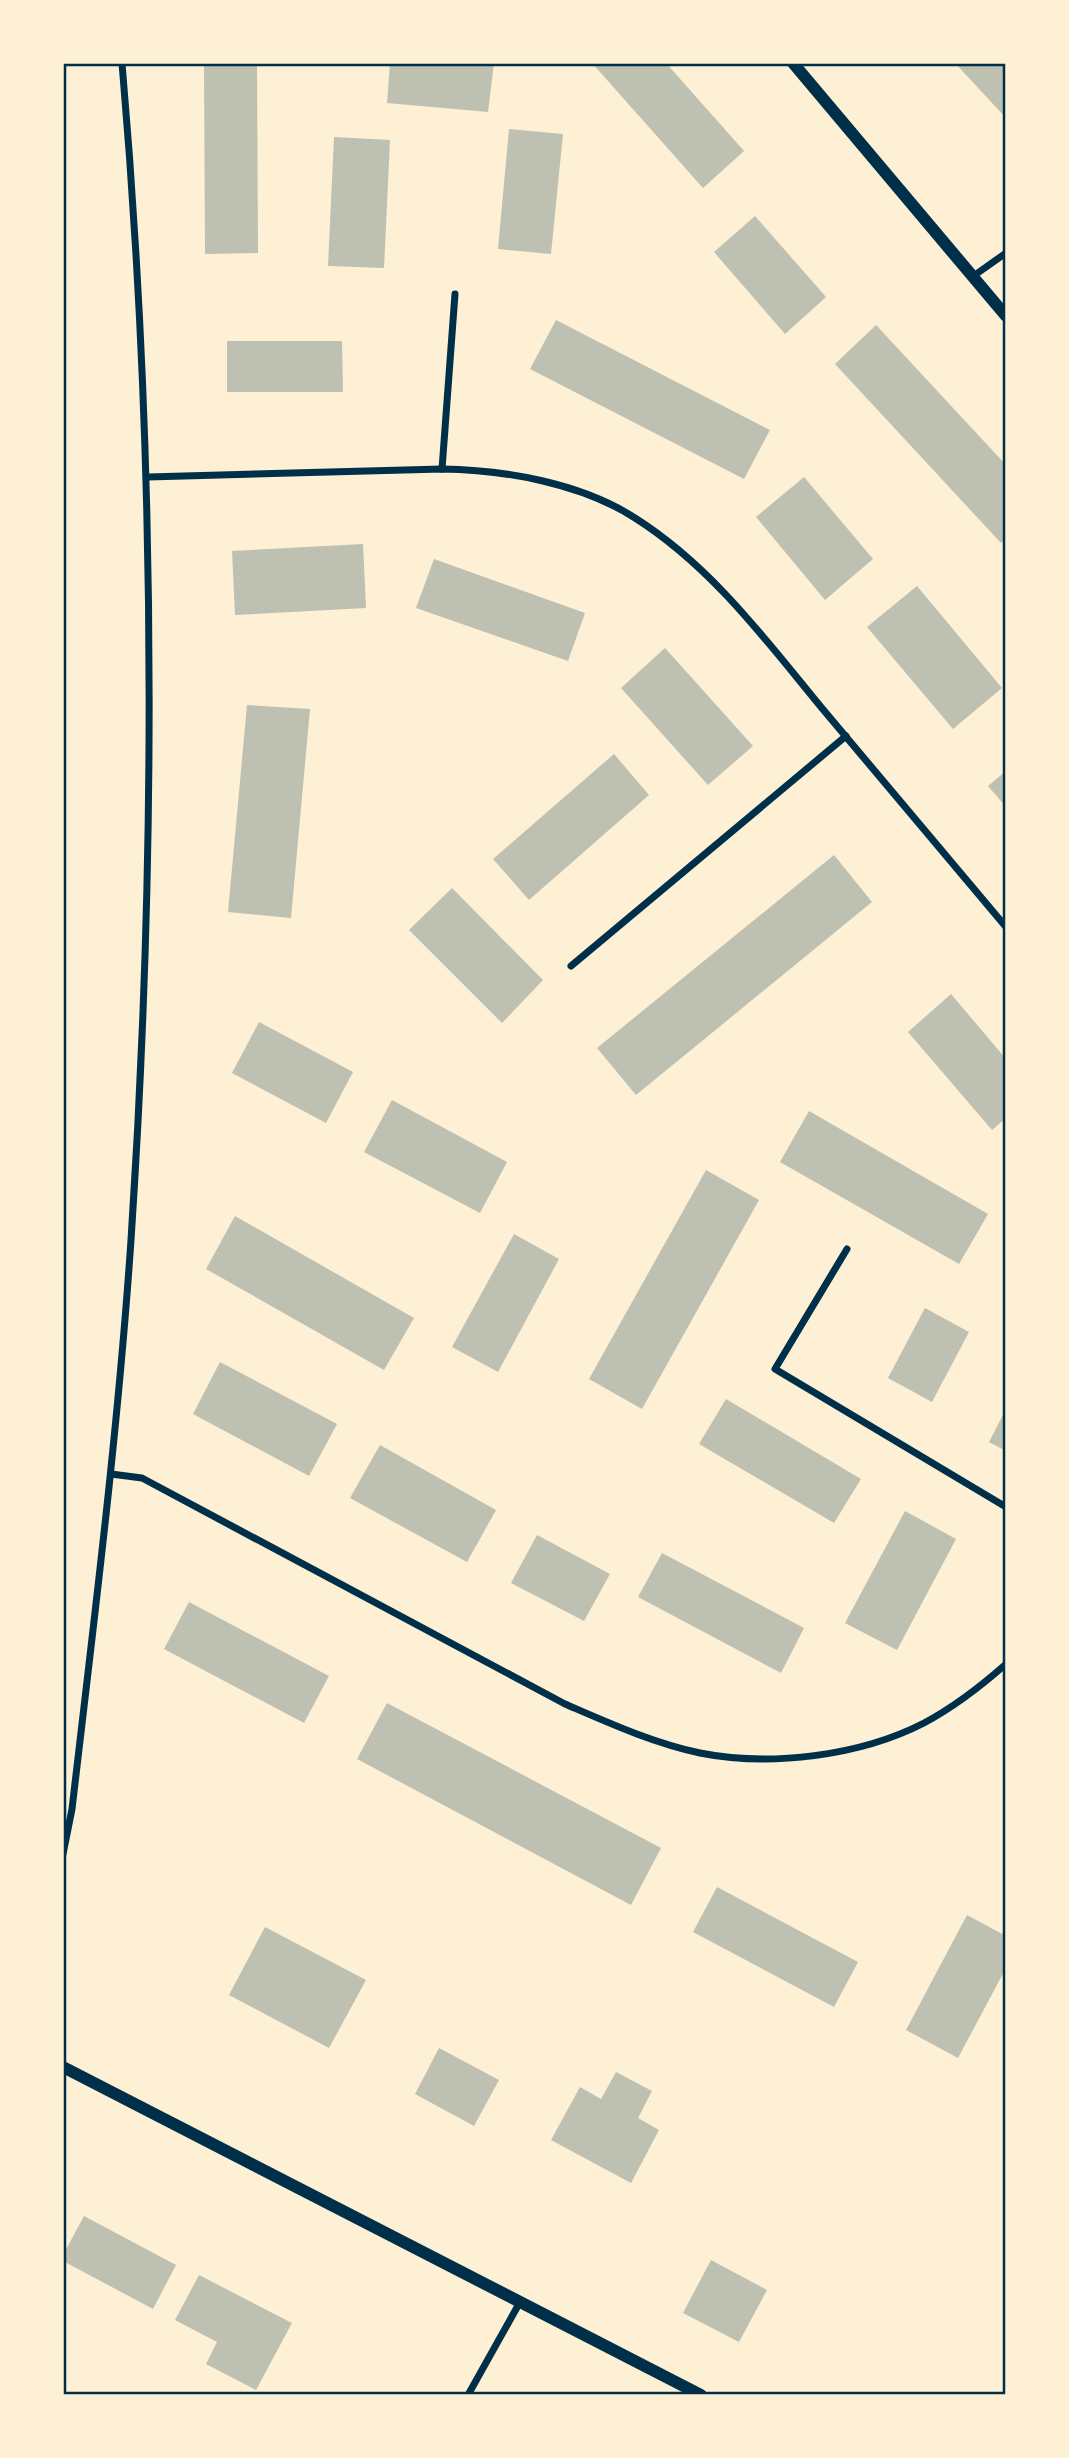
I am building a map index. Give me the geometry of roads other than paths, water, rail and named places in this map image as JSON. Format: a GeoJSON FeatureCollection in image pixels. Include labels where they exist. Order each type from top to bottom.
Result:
{"type":"FeatureCollection","features":[{"type":"Feature","properties":{"kind":"street"},"geometry":{"type":"LineString","coordinates":[[63,1854],[72,1809],[110,1474],[131,1243],[147,912],[150,674],[148,477],[135,215],[122,63]]}},
{"type":"Feature","properties":{"kind":"street"},"geometry":{"type":"LineString","coordinates":[[793,63],[1006,316]]}},
{"type":"Feature","properties":{"kind":"street"},"geometry":{"type":"LineString","coordinates":[[972,276],[1006,253]]}},
{"type":"Feature","properties":{"kind":"street"},"geometry":{"type":"LineString","coordinates":[[442,469],[455,294]]}},
{"type":"Feature","properties":{"kind":"street"},"geometry":{"type":"LineString","coordinates":[[148,477],[481,470],[517,475],[594,498],[634,517],[677,548],[731,598],[1006,927]]}},
{"type":"Feature","properties":{"kind":"street"},"geometry":{"type":"LineString","coordinates":[[571,966],[846,736]]}},
{"type":"Feature","properties":{"kind":"street"},"geometry":{"type":"LineString","coordinates":[[847,1249],[775,1369],[1006,1507]]}},
{"type":"Feature","properties":{"kind":"street"},"geometry":{"type":"LineString","coordinates":[[110,1474],[142,1478],[565,1704],[635,1734],[700,1753],[757,1760],[821,1754],[869,1744],[923,1724],[973,1693],[1006,1664]]}},
{"type":"Feature","properties":{"kind":"street"},"geometry":{"type":"LineString","coordinates":[[63,2067],[701,2395]]}},
{"type":"Feature","properties":{"kind":"street"},"geometry":{"type":"LineString","coordinates":[[468,2395],[520,2302]]}}]}
